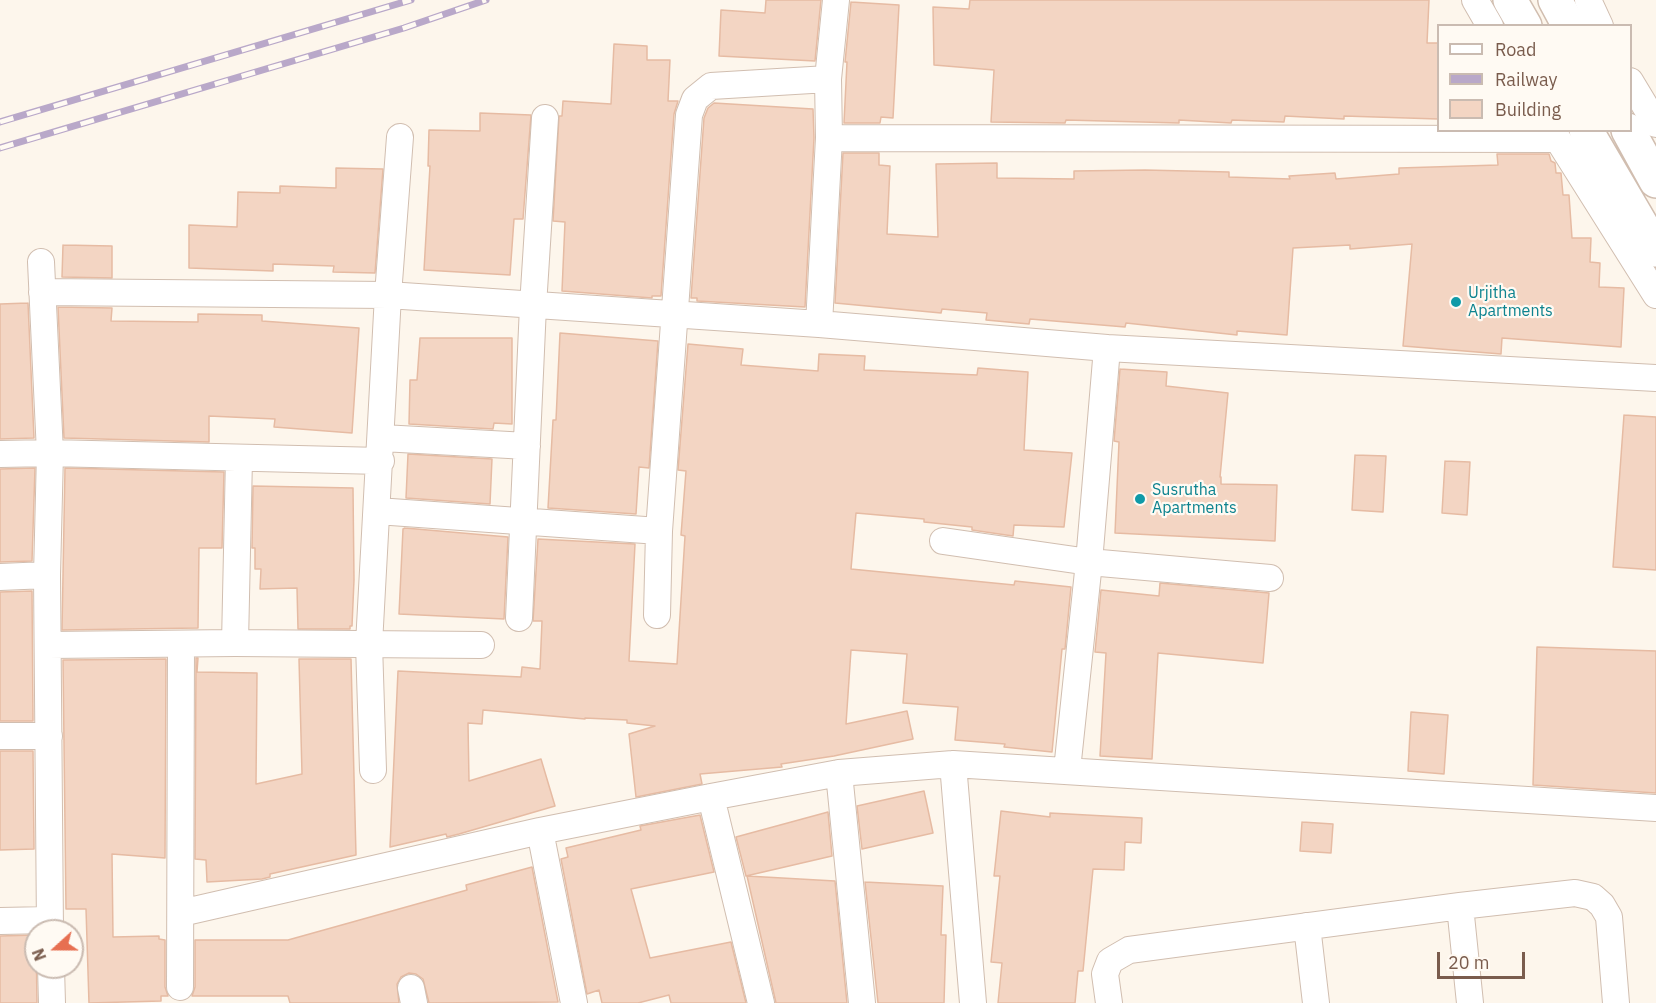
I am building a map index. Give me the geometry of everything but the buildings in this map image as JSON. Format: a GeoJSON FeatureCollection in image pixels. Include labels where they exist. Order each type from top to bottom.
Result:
{"type":"FeatureCollection","features":[{"type":"Feature","properties":{"kind":"street"},"geometry":{"type":"LineString","coordinates":[[819,324],[829,138],[828,79],[836,0]]}},
{"type":"Feature","properties":{"kind":"street"},"geometry":{"type":"LineString","coordinates":[[1474,0],[1489,24]]}},
{"type":"Feature","properties":{"kind":"street"},"geometry":{"type":"LineString","coordinates":[[1510,0],[1524,24]]}},
{"type":"Feature","properties":{"kind":"street"},"geometry":{"type":"LineString","coordinates":[[1555,0],[1568,24]]}},
{"type":"Feature","properties":{"kind":"street"},"geometry":{"type":"LineString","coordinates":[[1588,0],[1599,24]]}},
{"type":"Feature","properties":{"kind":"street"},"geometry":{"type":"LineString","coordinates":[[657,615],[659,531],[674,314],[689,115],[694,99],[711,87],[828,79]]}},
{"type":"Feature","properties":{"kind":"street"},"geometry":{"type":"LineString","coordinates":[[1632,84],[1656,124]]}},
{"type":"Feature","properties":{"kind":"street"},"geometry":{"type":"LineString","coordinates":[[519,618],[533,306],[545,118]]}},
{"type":"Feature","properties":{"kind":"street"},"geometry":{"type":"LineString","coordinates":[[1629,132],[1656,181]]}},
{"type":"Feature","properties":{"kind":"street"},"geometry":{"type":"LineString","coordinates":[[829,138],[1565,133]]}},
{"type":"Feature","properties":{"kind":"street"},"geometry":{"type":"LineString","coordinates":[[1565,133],[1656,250]]}},
{"type":"Feature","properties":{"kind":"street"},"geometry":{"type":"LineString","coordinates":[[1565,133],[1656,295]]}},
{"type":"Feature","properties":{"kind":"street"},"geometry":{"type":"LineString","coordinates":[[374,770],[369,644],[388,295],[400,137]]}},
{"type":"Feature","properties":{"kind":"street"},"geometry":{"type":"LineString","coordinates":[[41,262],[50,453],[47,575],[50,736],[49,919]]}},
{"type":"Feature","properties":{"kind":"street"},"geometry":{"type":"LineString","coordinates":[[42,292],[388,295],[819,324],[1107,348],[1656,378]]}},
{"type":"Feature","properties":{"kind":"street"},"geometry":{"type":"LineString","coordinates":[[1067,770],[1089,562],[1107,348]]}},
{"type":"Feature","properties":{"kind":"street"},"geometry":{"type":"LineString","coordinates":[[0,454],[50,453],[239,458],[381,449],[527,446]]}},
{"type":"Feature","properties":{"kind":"street"},"geometry":{"type":"LineString","coordinates":[[235,644],[239,458]]}},
{"type":"Feature","properties":{"kind":"street"},"geometry":{"type":"LineString","coordinates":[[377,511],[659,531]]}},
{"type":"Feature","properties":{"kind":"street"},"geometry":{"type":"LineString","coordinates":[[943,541],[1089,562],[1270,578]]}},
{"type":"Feature","properties":{"kind":"street"},"geometry":{"type":"LineString","coordinates":[[0,577],[47,575]]}},
{"type":"Feature","properties":{"kind":"street"},"geometry":{"type":"LineString","coordinates":[[180,987],[181,644]]}},
{"type":"Feature","properties":{"kind":"street"},"geometry":{"type":"LineString","coordinates":[[49,645],[482,645]]}},
{"type":"Feature","properties":{"kind":"street"},"geometry":{"type":"LineString","coordinates":[[0,736],[50,736]]}},
{"type":"Feature","properties":{"kind":"street"},"geometry":{"type":"LineString","coordinates":[[953,764],[973,1003]]}},
{"type":"Feature","properties":{"kind":"street"},"geometry":{"type":"LineString","coordinates":[[181,913],[540,831],[711,797],[838,773],[953,764],[1656,808]]}},
{"type":"Feature","properties":{"kind":"street"},"geometry":{"type":"LineString","coordinates":[[838,773],[862,1003]]}},
{"type":"Feature","properties":{"kind":"street"},"geometry":{"type":"LineString","coordinates":[[711,797],[761,1003]]}},
{"type":"Feature","properties":{"kind":"street"},"geometry":{"type":"LineString","coordinates":[[540,831],[574,1003]]}},
{"type":"Feature","properties":{"kind":"street"},"geometry":{"type":"LineString","coordinates":[[1109,1003],[1105,974],[1110,961],[1129,950],[1575,893],[1593,897],[1602,904],[1609,917],[1616,1003]]}},
{"type":"Feature","properties":{"kind":"street"},"geometry":{"type":"LineString","coordinates":[[1460,906],[1470,1003]]}},
{"type":"Feature","properties":{"kind":"street"},"geometry":{"type":"LineString","coordinates":[[0,921],[24,923]]}},
{"type":"Feature","properties":{"kind":"street"},"geometry":{"type":"LineString","coordinates":[[1306,926],[1316,1003]]}},
{"type":"Feature","properties":{"kind":"street"},"geometry":{"type":"LineString","coordinates":[[51,979],[52,1003]]}},
{"type":"Feature","properties":{"kind":"railway"},"geometry":{"type":"LineString","coordinates":[[0,122],[411,0]]}},
{"type":"Feature","properties":{"kind":"railway"},"geometry":{"type":"LineString","coordinates":[[0,148],[404,28],[486,0]]}},
{"type":"Feature","properties":{"kind":"place","name":"Urjitha Apartments"},"geometry":{"type":"Point","coordinates":[1456,302]}},
{"type":"Feature","properties":{"kind":"place","name":"Susrutha Apartments"},"geometry":{"type":"Point","coordinates":[1140,499]}}]}
